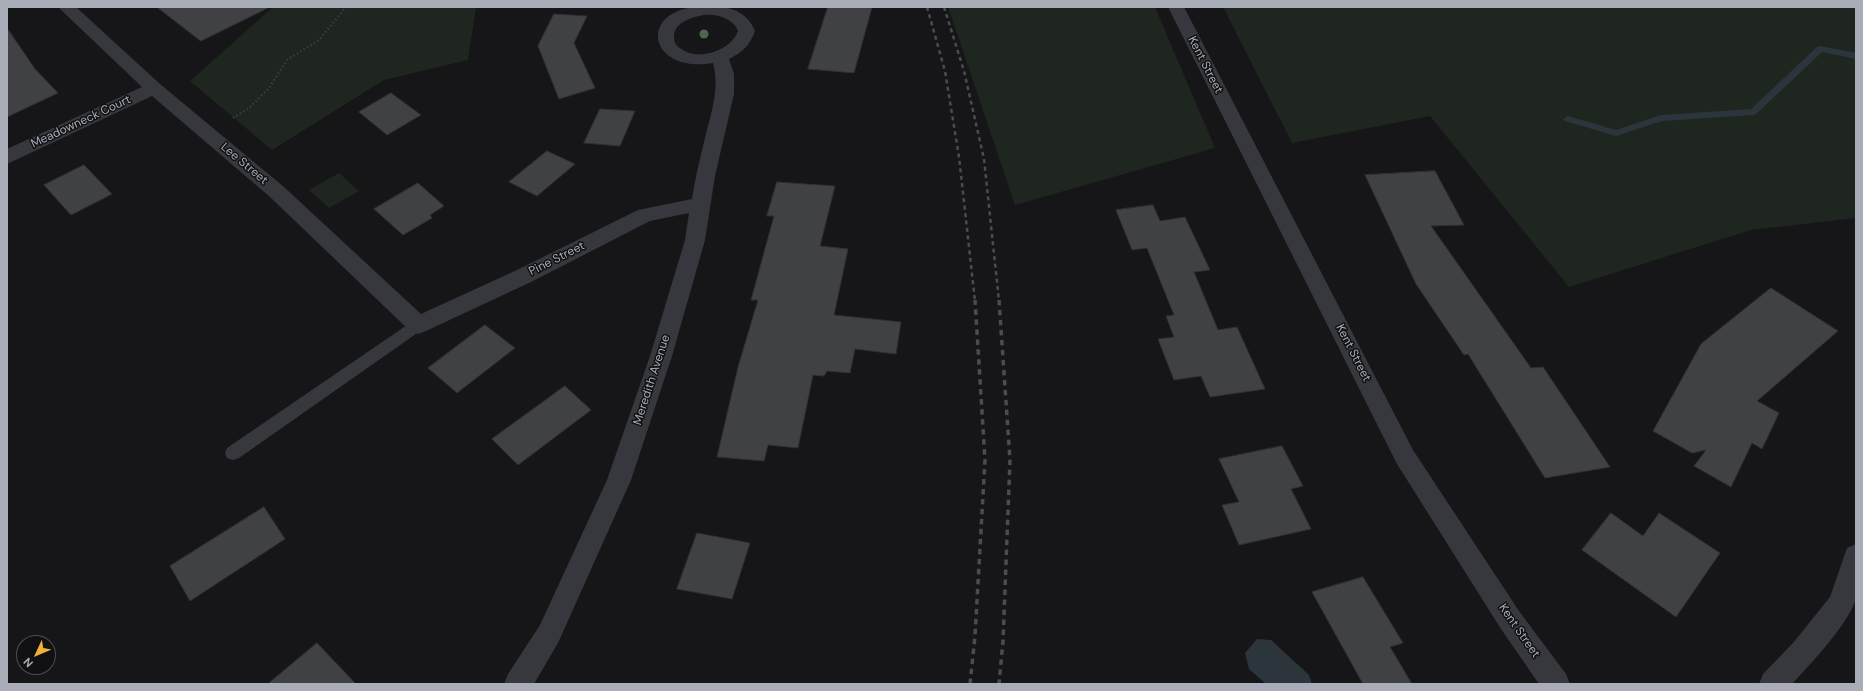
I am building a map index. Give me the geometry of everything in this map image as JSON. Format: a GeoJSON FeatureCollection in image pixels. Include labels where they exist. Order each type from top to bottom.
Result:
{"type":"FeatureCollection","features":[{"type":"Feature","properties":{"kind":"street","name":"Lee Street"},"geometry":{"type":"LineString","coordinates":[[66,7],[154,88],[277,192],[418,325]]}},
{"type":"Feature","properties":{"kind":"street","name":"Kent Street"},"geometry":{"type":"LineString","coordinates":[[1176,7],[1405,457],[1510,620],[1556,684]]}},
{"type":"Feature","properties":{"kind":"street","name":"Meredith Avenue"},"geometry":{"type":"LineString","coordinates":[[518,684],[549,634],[619,480],[661,356],[695,240],[700,204],[725,94],[725,74],[720,57]]}},
{"type":"Feature","properties":{"kind":"street","name":"Meadowneck Court"},"geometry":{"type":"LineString","coordinates":[[7,157],[154,88]]}},
{"type":"Feature","properties":{"kind":"street","name":"Pine Street"},"geometry":{"type":"LineString","coordinates":[[418,325],[524,276],[645,215],[700,204]]}},
{"type":"Feature","properties":{"kind":"street"},"geometry":{"type":"LineString","coordinates":[[1773,684],[1803,652],[1841,604],[1856,556]]}},
{"type":"Feature","properties":{"kind":"lane"},"geometry":{"type":"LineString","coordinates":[[233,453],[418,325]]}},
{"type":"Feature","properties":{"kind":"path"},"geometry":{"type":"LineString","coordinates":[[208,134],[249,108],[269,88],[287,60],[320,40],[332,22],[346,7]]}},
{"type":"Feature","properties":{"kind":"shaded area"},"geometry":{"type":"Polygon","coordinates":[[[273,7],[476,7],[468,60],[384,80],[272,150],[190,81],[273,7]]]}},
{"type":"Feature","properties":{"kind":"shaded area"},"geometry":{"type":"Polygon","coordinates":[[[948,7],[1155,7],[1215,148],[1015,205],[948,7]]]}},
{"type":"Feature","properties":{"kind":"shaded area"},"geometry":{"type":"Polygon","coordinates":[[[1223,7],[1856,7],[1856,218],[1751,230],[1569,287],[1430,116],[1292,143],[1223,7]]]}},
{"type":"Feature","properties":{"kind":"shaded area"},"geometry":{"type":"Polygon","coordinates":[[[339,173],[359,191],[329,208],[309,190],[339,173]]]}},
{"type":"Feature","properties":{"kind":"shaded area"},"geometry":{"type":"Polygon","coordinates":[[[1257,639],[1271,640],[1309,675],[1312,684],[1266,684],[1249,669],[1245,653],[1257,639]]]}},
{"type":"Feature","properties":{"kind":"building"},"geometry":{"type":"Polygon","coordinates":[[[157,7],[270,7],[201,41],[157,7]]]}},
{"type":"Feature","properties":{"kind":"building"},"geometry":{"type":"Polygon","coordinates":[[[828,7],[872,7],[854,73],[808,69],[828,7]]]}},
{"type":"Feature","properties":{"kind":"building"},"geometry":{"type":"Polygon","coordinates":[[[554,14],[587,16],[574,43],[595,88],[559,99],[538,46],[554,14]]]}},
{"type":"Feature","properties":{"kind":"building"},"geometry":{"type":"Polygon","coordinates":[[[7,28],[35,69],[58,93],[7,117],[7,28]]]}},
{"type":"Feature","properties":{"kind":"building"},"geometry":{"type":"Polygon","coordinates":[[[391,93],[421,115],[387,135],[359,112],[391,93]]]}},
{"type":"Feature","properties":{"kind":"building"},"geometry":{"type":"Polygon","coordinates":[[[600,109],[635,111],[620,146],[584,143],[600,109]]]}},
{"type":"Feature","properties":{"kind":"building"},"geometry":{"type":"Polygon","coordinates":[[[547,151],[575,164],[537,196],[509,182],[547,151]]]}},
{"type":"Feature","properties":{"kind":"building"},"geometry":{"type":"Polygon","coordinates":[[[84,165],[112,194],[71,215],[44,185],[84,165]]]}},
{"type":"Feature","properties":{"kind":"building"},"geometry":{"type":"Polygon","coordinates":[[[1435,171],[1464,225],[1431,226],[1531,368],[1543,367],[1610,467],[1545,478],[1468,354],[1464,355],[1416,284],[1365,175],[1435,171]]]}},
{"type":"Feature","properties":{"kind":"building"},"geometry":{"type":"Polygon","coordinates":[[[777,182],[835,186],[820,246],[848,249],[834,315],[901,322],[896,354],[855,349],[850,373],[827,371],[824,376],[813,375],[798,448],[768,445],[764,461],[717,457],[738,367],[758,300],[751,300],[774,216],[767,216],[777,182]]]}},
{"type":"Feature","properties":{"kind":"building"},"geometry":{"type":"Polygon","coordinates":[[[418,183],[444,206],[430,215],[432,218],[403,235],[374,209],[418,183]]]}},
{"type":"Feature","properties":{"kind":"building"},"geometry":{"type":"Polygon","coordinates":[[[1153,205],[1160,221],[1185,217],[1210,270],[1194,272],[1218,330],[1237,327],[1265,389],[1210,397],[1201,376],[1174,380],[1158,339],[1174,337],[1166,316],[1174,315],[1147,248],[1132,250],[1116,210],[1153,205]]]}},
{"type":"Feature","properties":{"kind":"building"},"geometry":{"type":"Polygon","coordinates":[[[1771,288],[1838,331],[1757,401],[1779,413],[1762,449],[1752,443],[1731,487],[1694,466],[1706,450],[1692,453],[1653,431],[1701,344],[1771,288]]]}},
{"type":"Feature","properties":{"kind":"building"},"geometry":{"type":"Polygon","coordinates":[[[485,325],[515,348],[457,393],[428,368],[485,325]]]}},
{"type":"Feature","properties":{"kind":"building"},"geometry":{"type":"Polygon","coordinates":[[[565,386],[591,410],[518,465],[492,439],[565,386]]]}},
{"type":"Feature","properties":{"kind":"building"},"geometry":{"type":"Polygon","coordinates":[[[1282,446],[1303,486],[1291,489],[1311,529],[1239,545],[1222,505],[1239,502],[1219,459],[1282,446]]]}},
{"type":"Feature","properties":{"kind":"building"},"geometry":{"type":"Polygon","coordinates":[[[264,507],[285,539],[190,601],[170,566],[264,507]]]}},
{"type":"Feature","properties":{"kind":"building"},"geometry":{"type":"Polygon","coordinates":[[[1611,513],[1643,536],[1659,513],[1720,553],[1676,617],[1582,550],[1611,513]]]}},
{"type":"Feature","properties":{"kind":"building"},"geometry":{"type":"Polygon","coordinates":[[[697,533],[750,543],[732,599],[677,589],[697,533]]]}},
{"type":"Feature","properties":{"kind":"building"},"geometry":{"type":"Polygon","coordinates":[[[1363,577],[1403,643],[1390,647],[1412,684],[1363,684],[1312,592],[1363,577]]]}},
{"type":"Feature","properties":{"kind":"building"},"geometry":{"type":"Polygon","coordinates":[[[317,643],[356,684],[268,684],[317,643]]]}},
{"type":"Feature","properties":{"kind":"waterway"},"geometry":{"type":"LineString","coordinates":[[1568,119],[1616,133],[1661,118],[1753,112],[1820,49],[1856,56]]}},
{"type":"Feature","properties":{"kind":"railway"},"geometry":{"type":"LineString","coordinates":[[927,7],[945,71],[959,157],[975,301]]}},
{"type":"Feature","properties":{"kind":"railway"},"geometry":{"type":"LineString","coordinates":[[944,7],[964,71],[984,159],[999,301]]}},
{"type":"Feature","properties":{"kind":"railway"},"geometry":{"type":"LineString","coordinates":[[970,684],[975,636],[985,460],[975,300]]}},
{"type":"Feature","properties":{"kind":"railway"},"geometry":{"type":"LineString","coordinates":[[999,300],[1010,460],[1003,641],[999,684]]}}]}
